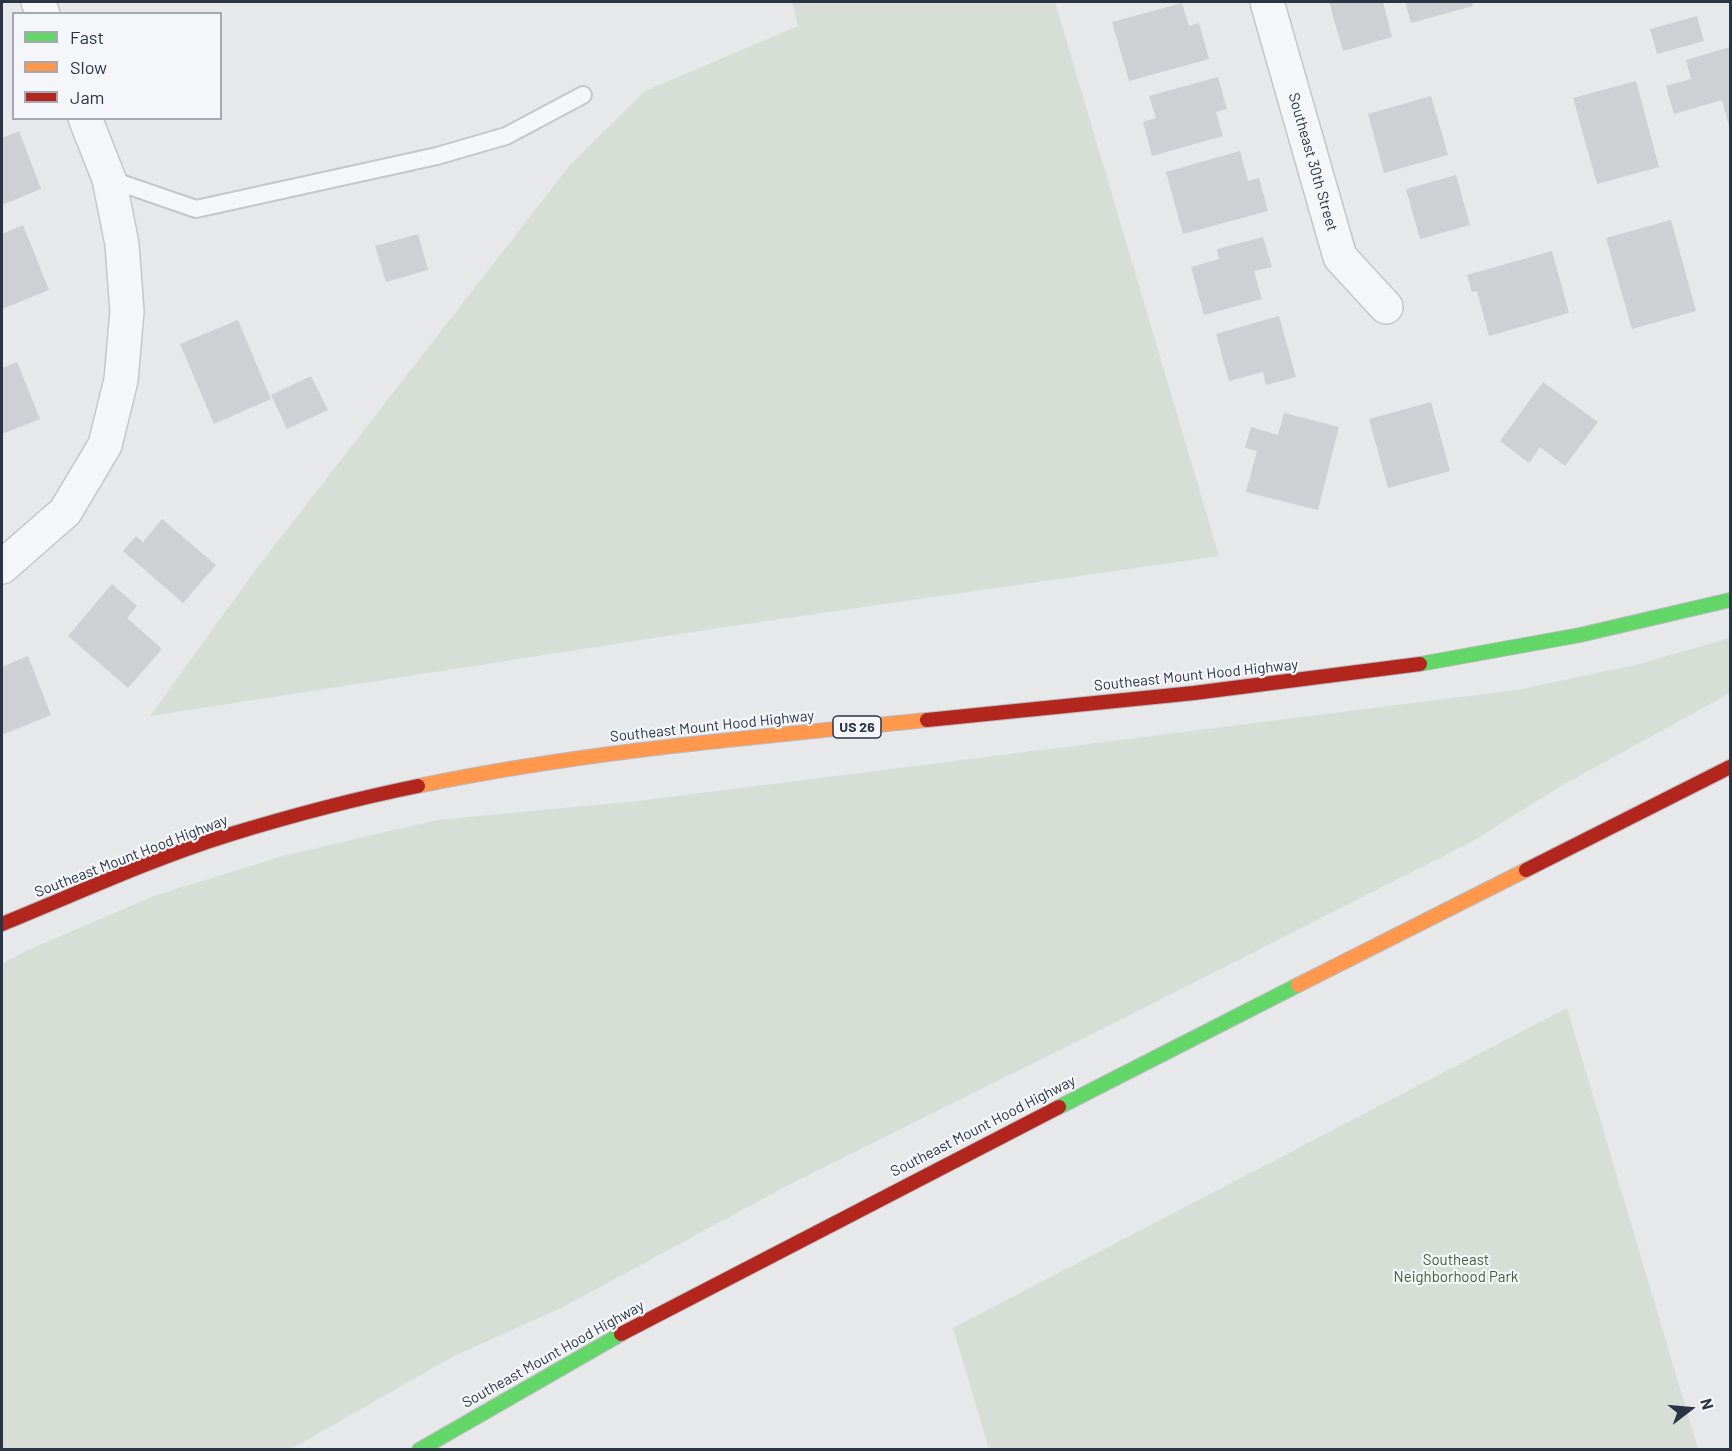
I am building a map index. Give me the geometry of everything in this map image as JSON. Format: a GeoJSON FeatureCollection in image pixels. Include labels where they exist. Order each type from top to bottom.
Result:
{"type":"FeatureCollection","features":[{"type":"Feature","properties":{"kind":"highway","name":"Southeast Mount Hood Highway"},"geometry":{"type":"LineString","coordinates":[[2,924],[160,859],[227,835],[366,797],[467,776],[542,763],[684,745],[1194,693],[1375,671],[1461,658],[1580,635],[1731,600]]}},
{"type":"Feature","properties":{"kind":"highway","name":"Southeast Mount Hood Highway"},"geometry":{"type":"LineString","coordinates":[[419,1449],[602,1344],[943,1165],[1731,767]]}},
{"type":"Feature","properties":{"kind":"street","name":"Southeast 30th Street"},"geometry":{"type":"LineString","coordinates":[[1267,2],[1340,257],[1386,307]]}},
{"type":"Feature","properties":{"kind":"street"},"geometry":{"type":"LineString","coordinates":[[2,567],[65,512],[105,445],[121,380],[127,311],[122,244],[109,179],[86,120]]}},
{"type":"Feature","properties":{"kind":"lane"},"geometry":{"type":"LineString","coordinates":[[109,179],[195,209],[437,156],[506,136],[583,95]]}},
{"type":"Feature","properties":{"kind":"green space"},"geometry":{"type":"Polygon","coordinates":[[[792,2],[1055,2],[1219,556],[725,627],[150,716],[257,568],[570,165],[645,91],[798,26],[792,2]]]}},
{"type":"Feature","properties":{"kind":"green space"},"geometry":{"type":"Polygon","coordinates":[[[1730,638],[1730,693],[1561,786],[1473,841],[794,1182],[563,1307],[452,1357],[291,1449],[2,1449],[2,964],[28,950],[154,896],[283,856],[437,820],[638,801],[1516,690],[1640,664],[1730,638]]]}},
{"type":"Feature","properties":{"kind":"green space","name":"Southeast Neighborhood Park"},"geometry":{"type":"Polygon","coordinates":[[[1567,1008],[1698,1449],[989,1449],[953,1328],[1567,1008]]]}},
{"type":"Feature","properties":{"kind":"building"},"geometry":{"type":"Polygon","coordinates":[[[1329,2],[1383,2],[1392,37],[1343,51],[1329,2]]]}},
{"type":"Feature","properties":{"kind":"building"},"geometry":{"type":"Polygon","coordinates":[[[1405,2],[1472,2],[1473,6],[1411,23],[1405,2]]]}},
{"type":"Feature","properties":{"kind":"building"},"geometry":{"type":"Polygon","coordinates":[[[1182,3],[1189,26],[1199,23],[1209,59],[1129,81],[1112,22],[1182,3]]]}},
{"type":"Feature","properties":{"kind":"building"},"geometry":{"type":"Polygon","coordinates":[[[1697,16],[1704,41],[1657,54],[1650,29],[1697,16]]]}},
{"type":"Feature","properties":{"kind":"building"},"geometry":{"type":"Polygon","coordinates":[[[1730,47],[1730,130],[1722,100],[1674,114],[1666,86],[1691,79],[1686,60],[1730,47]]]}},
{"type":"Feature","properties":{"kind":"building"},"geometry":{"type":"Polygon","coordinates":[[[1218,77],[1227,109],[1216,112],[1223,136],[1152,156],[1143,122],[1156,118],[1149,96],[1218,77]]]}},
{"type":"Feature","properties":{"kind":"building"},"geometry":{"type":"Polygon","coordinates":[[[1636,81],[1659,167],[1597,184],[1573,98],[1636,81]]]}},
{"type":"Feature","properties":{"kind":"building"},"geometry":{"type":"Polygon","coordinates":[[[1431,96],[1448,155],[1384,173],[1368,114],[1431,96]]]}},
{"type":"Feature","properties":{"kind":"building"},"geometry":{"type":"Polygon","coordinates":[[[19,131],[41,189],[2,205],[2,138],[19,131]]]}},
{"type":"Feature","properties":{"kind":"building"},"geometry":{"type":"Polygon","coordinates":[[[1240,151],[1248,181],[1259,178],[1268,211],[1183,234],[1166,172],[1240,151]]]}},
{"type":"Feature","properties":{"kind":"building"},"geometry":{"type":"Polygon","coordinates":[[[1456,175],[1470,225],[1420,239],[1406,189],[1456,175]]]}},
{"type":"Feature","properties":{"kind":"building"},"geometry":{"type":"Polygon","coordinates":[[[1671,220],[1696,311],[1632,329],[1606,238],[1671,220]]]}},
{"type":"Feature","properties":{"kind":"building"},"geometry":{"type":"Polygon","coordinates":[[[23,225],[49,290],[2,309],[2,234],[23,225]]]}},
{"type":"Feature","properties":{"kind":"building"},"geometry":{"type":"Polygon","coordinates":[[[418,234],[428,270],[386,282],[375,246],[418,234]]]}},
{"type":"Feature","properties":{"kind":"building"},"geometry":{"type":"Polygon","coordinates":[[[1263,237],[1272,267],[1254,271],[1262,299],[1204,315],[1191,267],[1219,259],[1217,249],[1263,237]]]}},
{"type":"Feature","properties":{"kind":"building"},"geometry":{"type":"Polygon","coordinates":[[[1552,251],[1569,313],[1489,336],[1477,291],[1472,292],[1467,275],[1552,251]]]}},
{"type":"Feature","properties":{"kind":"building"},"geometry":{"type":"Polygon","coordinates":[[[1279,316],[1296,377],[1266,385],[1263,372],[1229,381],[1216,334],[1279,316]]]}},
{"type":"Feature","properties":{"kind":"building"},"geometry":{"type":"Polygon","coordinates":[[[238,320],[271,399],[214,424],[180,344],[238,320]]]}},
{"type":"Feature","properties":{"kind":"building"},"geometry":{"type":"Polygon","coordinates":[[[17,362],[40,419],[2,434],[2,368],[17,362]]]}},
{"type":"Feature","properties":{"kind":"building"},"geometry":{"type":"Polygon","coordinates":[[[311,376],[328,410],[287,429],[271,395],[311,376]]]}},
{"type":"Feature","properties":{"kind":"building"},"geometry":{"type":"Polygon","coordinates":[[[1543,382],[1598,422],[1565,466],[1540,447],[1529,463],[1500,441],[1543,382]]]}},
{"type":"Feature","properties":{"kind":"building"},"geometry":{"type":"Polygon","coordinates":[[[1431,402],[1450,471],[1388,488],[1369,419],[1431,402]]]}},
{"type":"Feature","properties":{"kind":"building"},"geometry":{"type":"Polygon","coordinates":[[[1284,413],[1339,427],[1318,510],[1246,492],[1257,451],[1245,448],[1251,427],[1278,435],[1284,413]]]}},
{"type":"Feature","properties":{"kind":"building"},"geometry":{"type":"Polygon","coordinates":[[[162,519],[216,565],[183,603],[123,551],[136,536],[143,542],[162,519]]]}},
{"type":"Feature","properties":{"kind":"building"},"geometry":{"type":"Polygon","coordinates":[[[112,584],[137,606],[127,618],[162,649],[128,688],[68,636],[112,584]]]}},
{"type":"Feature","properties":{"kind":"building"},"geometry":{"type":"Polygon","coordinates":[[[28,656],[51,715],[2,735],[2,667],[28,656]]]}},
{"type":"Feature","properties":{"kind":"traffic: fast"},"geometry":{"type":"LineString","coordinates":[[1420,664],[1580,635],[1730,600]]}},
{"type":"Feature","properties":{"kind":"traffic: fast"},"geometry":{"type":"LineString","coordinates":[[1059,1107],[1298,985]]}},
{"type":"Feature","properties":{"kind":"traffic: fast"},"geometry":{"type":"LineString","coordinates":[[419,1450],[621,1334]]}},
{"type":"Feature","properties":{"kind":"traffic: slow"},"geometry":{"type":"LineString","coordinates":[[418,786],[608,754],[927,720]]}},
{"type":"Feature","properties":{"kind":"traffic: slow"},"geometry":{"type":"LineString","coordinates":[[1298,985],[1526,870]]}},
{"type":"Feature","properties":{"kind":"traffic: jam"},"geometry":{"type":"LineString","coordinates":[[927,720],[1194,693],[1420,664]]}},
{"type":"Feature","properties":{"kind":"traffic: jam"},"geometry":{"type":"LineString","coordinates":[[1526,870],[1730,767]]}},
{"type":"Feature","properties":{"kind":"traffic: jam"},"geometry":{"type":"LineString","coordinates":[[2,924],[199,844],[298,815],[418,786]]}},
{"type":"Feature","properties":{"kind":"traffic: jam"},"geometry":{"type":"LineString","coordinates":[[621,1334],[1059,1107]]}}]}
